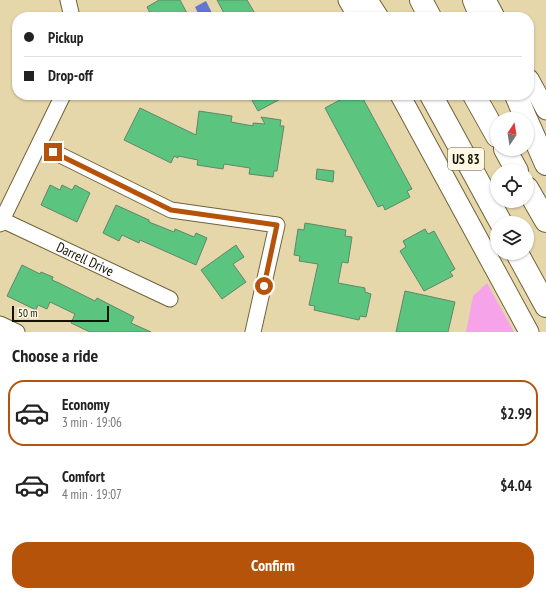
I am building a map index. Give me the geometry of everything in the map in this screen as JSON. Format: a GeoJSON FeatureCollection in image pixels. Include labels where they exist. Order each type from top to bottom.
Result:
{"type":"FeatureCollection","features":[{"type":"Feature","properties":{"kind":"highway"},"geometry":{"type":"LineString","coordinates":[[366,0],[374,12]]}},
{"type":"Feature","properties":{"kind":"highway"},"geometry":{"type":"LineString","coordinates":[[379,0],[385,12]]}},
{"type":"Feature","properties":{"kind":"highway"},"geometry":{"type":"LineString","coordinates":[[421,0],[427,12]]}},
{"type":"Feature","properties":{"kind":"highway"},"geometry":{"type":"LineString","coordinates":[[474,0],[479,12]]}},
{"type":"Feature","properties":{"kind":"highway","name":"US 83"},"geometry":{"type":"LineString","coordinates":[[433,100],[496,216]]}},
{"type":"Feature","properties":{"kind":"highway","name":"US 83"},"geometry":{"type":"LineString","coordinates":[[477,100],[490,124]]}},
{"type":"Feature","properties":{"kind":"highway"},"geometry":{"type":"LineString","coordinates":[[518,100],[523,112]]}},
{"type":"Feature","properties":{"kind":"highway"},"geometry":{"type":"LineString","coordinates":[[534,136],[546,164]]}},
{"type":"Feature","properties":{"kind":"highway"},"geometry":{"type":"LineString","coordinates":[[534,201],[546,222]]}},
{"type":"Feature","properties":{"kind":"highway"},"geometry":{"type":"LineString","coordinates":[[521,260],[546,306]]}},
{"type":"Feature","properties":{"kind":"main road"},"geometry":{"type":"LineString","coordinates":[[348,0],[355,12]]}},
{"type":"Feature","properties":{"kind":"main road"},"geometry":{"type":"LineString","coordinates":[[486,0],[492,12]]}},
{"type":"Feature","properties":{"kind":"main road"},"geometry":{"type":"LineString","coordinates":[[534,88],[546,110]]}},
{"type":"Feature","properties":{"kind":"main road"},"geometry":{"type":"LineString","coordinates":[[403,100],[529,332]]}},
{"type":"Feature","properties":{"kind":"street"},"geometry":{"type":"LineString","coordinates":[[68,0],[71,12]]}},
{"type":"Feature","properties":{"kind":"street"},"geometry":{"type":"LineString","coordinates":[[1,221],[40,145],[61,100]]}},
{"type":"Feature","properties":{"kind":"street"},"geometry":{"type":"LineString","coordinates":[[40,145],[171,210],[277,225],[253,332]]}},
{"type":"Feature","properties":{"kind":"street","name":"Darrell Drive"},"geometry":{"type":"LineString","coordinates":[[1,221],[170,299]]}},
{"type":"Feature","properties":{"kind":"street"},"geometry":{"type":"LineString","coordinates":[[0,324],[17,332]]}},
{"type":"Feature","properties":{"kind":"shaded area"},"geometry":{"type":"Polygon","coordinates":[[[487,283],[514,332],[466,332],[473,296],[487,283]]]}},
{"type":"Feature","properties":{"kind":"water"},"geometry":{"type":"Polygon","coordinates":[[[206,1],[212,12],[198,12],[195,7],[206,1]]]}},
{"type":"Feature","properties":{"kind":"building"},"geometry":{"type":"Polygon","coordinates":[[[159,0],[180,0],[186,12],[150,12],[147,7],[159,0]]]}},
{"type":"Feature","properties":{"kind":"building"},"geometry":{"type":"Polygon","coordinates":[[[217,0],[247,0],[254,12],[223,12],[217,0]]]}},
{"type":"Feature","properties":{"kind":"building"},"geometry":{"type":"Polygon","coordinates":[[[252,100],[279,100],[258,111],[252,100]]]}},
{"type":"Feature","properties":{"kind":"building"},"geometry":{"type":"Polygon","coordinates":[[[340,100],[364,100],[412,189],[407,191],[410,197],[385,210],[383,205],[378,207],[325,108],[340,100]]]}},
{"type":"Feature","properties":{"kind":"building"},"geometry":{"type":"Polygon","coordinates":[[[140,108],[196,135],[199,111],[232,116],[231,122],[253,126],[253,123],[265,124],[261,117],[281,120],[280,126],[284,126],[277,171],[274,171],[273,177],[249,174],[250,168],[224,164],[223,169],[197,165],[198,160],[178,156],[178,158],[174,156],[171,163],[124,140],[140,108]]]}},
{"type":"Feature","properties":{"kind":"building"},"geometry":{"type":"Polygon","coordinates":[[[317,169],[334,171],[333,182],[316,179],[317,169]]]}},
{"type":"Feature","properties":{"kind":"building"},"geometry":{"type":"Polygon","coordinates":[[[50,185],[60,190],[62,185],[72,190],[75,185],[90,193],[77,222],[41,205],[50,185]]]}},
{"type":"Feature","properties":{"kind":"building"},"geometry":{"type":"Polygon","coordinates":[[[116,205],[149,220],[149,222],[174,232],[175,229],[194,237],[196,233],[207,238],[196,265],[140,240],[139,243],[122,235],[119,241],[103,233],[116,205]]]}},
{"type":"Feature","properties":{"kind":"building"},"geometry":{"type":"Polygon","coordinates":[[[305,223],[346,230],[345,236],[352,237],[348,263],[342,262],[338,283],[365,288],[365,292],[371,294],[366,317],[360,316],[359,320],[314,310],[315,306],[309,305],[318,264],[299,261],[300,256],[294,255],[298,229],[304,230],[305,223]]]}},
{"type":"Feature","properties":{"kind":"building"},"geometry":{"type":"Polygon","coordinates":[[[425,229],[428,234],[434,231],[455,269],[450,272],[453,276],[424,291],[400,251],[406,247],[403,241],[425,229]]]}},
{"type":"Feature","properties":{"kind":"building"},"geometry":{"type":"Polygon","coordinates":[[[236,245],[244,257],[233,264],[246,282],[222,299],[201,270],[236,245]]]}},
{"type":"Feature","properties":{"kind":"building"},"geometry":{"type":"Polygon","coordinates":[[[22,265],[40,274],[41,272],[53,277],[52,280],[95,301],[97,298],[134,317],[131,323],[151,332],[90,332],[71,323],[75,314],[50,302],[47,309],[38,305],[36,310],[7,296],[22,265]]]}},
{"type":"Feature","properties":{"kind":"building"},"geometry":{"type":"Polygon","coordinates":[[[405,291],[455,302],[448,332],[396,332],[405,291]]]}},
{"type":"Feature","properties":{"kind":"route"},"geometry":{"type":"LineString","coordinates":[[53,152],[171,210],[277,225],[264,286]]}}]}
